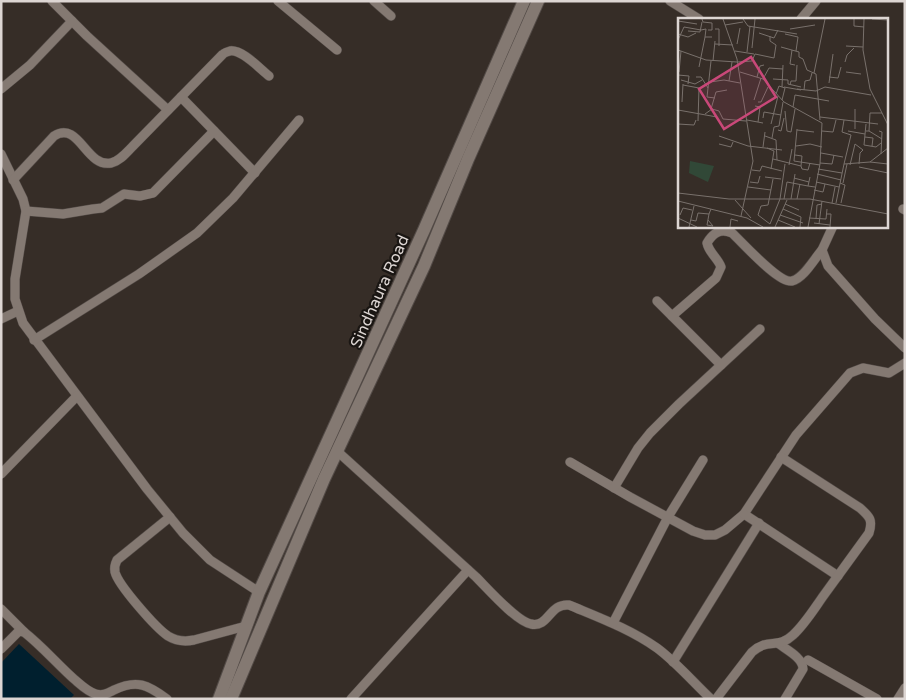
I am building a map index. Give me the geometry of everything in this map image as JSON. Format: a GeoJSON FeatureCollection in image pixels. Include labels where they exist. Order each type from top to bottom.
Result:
{"type":"FeatureCollection","features":[{"type":"Feature","properties":{"kind":"street"},"geometry":{"type":"LineString","coordinates":[[52,1],[168,110]]}},
{"type":"Feature","properties":{"kind":"street"},"geometry":{"type":"LineString","coordinates":[[278,1],[285,9],[337,50]]}},
{"type":"Feature","properties":{"kind":"street"},"geometry":{"type":"LineString","coordinates":[[374,1],[391,16]]}},
{"type":"Feature","properties":{"kind":"street","name":"Sindhaura Road"},"geometry":{"type":"LineString","coordinates":[[219,699],[259,592],[424,230],[524,1]]}},
{"type":"Feature","properties":{"kind":"street"},"geometry":{"type":"LineString","coordinates":[[231,699],[284,569],[424,266],[480,132],[538,1]]}},
{"type":"Feature","properties":{"kind":"street"},"geometry":{"type":"LineString","coordinates":[[671,1],[697,18]]}},
{"type":"Feature","properties":{"kind":"street"},"geometry":{"type":"LineString","coordinates":[[802,18],[816,1]]}},
{"type":"Feature","properties":{"kind":"street"},"geometry":{"type":"LineString","coordinates":[[1,89],[30,65],[72,21]]}},
{"type":"Feature","properties":{"kind":"street"},"geometry":{"type":"LineString","coordinates":[[13,180],[59,132],[65,131],[72,135],[93,157],[102,162],[110,163],[117,160],[223,54],[230,50],[236,51],[248,58],[269,76]]}},
{"type":"Feature","properties":{"kind":"street"},"geometry":{"type":"LineString","coordinates":[[180,97],[255,173]]}},
{"type":"Feature","properties":{"kind":"street"},"geometry":{"type":"LineString","coordinates":[[34,340],[139,274],[197,233],[233,198],[299,120]]}},
{"type":"Feature","properties":{"kind":"street"},"geometry":{"type":"LineString","coordinates":[[26,211],[62,214],[102,208],[124,194],[140,196],[153,193],[214,131]]}},
{"type":"Feature","properties":{"kind":"street"},"geometry":{"type":"LineString","coordinates":[[1,154],[23,199],[26,211],[14,279],[15,299],[23,323],[34,340],[183,533],[210,560],[259,592]]}},
{"type":"Feature","properties":{"kind":"street"},"geometry":{"type":"LineString","coordinates":[[672,316],[716,278],[720,272],[719,261],[708,249],[707,243],[714,234],[727,228],[775,273],[787,281],[792,281],[803,274],[822,250],[832,228]]}},
{"type":"Feature","properties":{"kind":"street"},"geometry":{"type":"LineString","coordinates":[[822,250],[828,266],[905,348]]}},
{"type":"Feature","properties":{"kind":"street"},"geometry":{"type":"LineString","coordinates":[[657,301],[721,365]]}},
{"type":"Feature","properties":{"kind":"street"},"geometry":{"type":"LineString","coordinates":[[1,319],[18,311]]}},
{"type":"Feature","properties":{"kind":"street"},"geometry":{"type":"LineString","coordinates":[[614,488],[638,448],[650,433],[678,404],[760,329]]}},
{"type":"Feature","properties":{"kind":"street"},"geometry":{"type":"LineString","coordinates":[[570,462],[668,517],[705,535],[716,535],[744,514],[796,434],[850,373],[864,368],[890,373],[905,363]]}},
{"type":"Feature","properties":{"kind":"street"},"geometry":{"type":"LineString","coordinates":[[1,474],[77,396]]}},
{"type":"Feature","properties":{"kind":"street"},"geometry":{"type":"LineString","coordinates":[[337,451],[522,621],[537,625],[544,622],[557,607],[569,605],[613,623],[634,633],[657,648],[710,699]]}},
{"type":"Feature","properties":{"kind":"street"},"geometry":{"type":"LineString","coordinates":[[779,644],[793,635],[798,629],[869,533],[872,522],[870,517],[860,508],[781,457]]}},
{"type":"Feature","properties":{"kind":"street"},"geometry":{"type":"LineString","coordinates":[[613,623],[668,517],[704,460]]}},
{"type":"Feature","properties":{"kind":"street"},"geometry":{"type":"LineString","coordinates":[[744,514],[838,576]]}},
{"type":"Feature","properties":{"kind":"street"},"geometry":{"type":"LineString","coordinates":[[170,518],[117,560],[114,567],[119,581],[155,625],[167,635],[177,640],[186,642],[246,626]]}},
{"type":"Feature","properties":{"kind":"street"},"geometry":{"type":"LineString","coordinates":[[673,662],[759,523]]}},
{"type":"Feature","properties":{"kind":"street"},"geometry":{"type":"LineString","coordinates":[[350,699],[468,570]]}},
{"type":"Feature","properties":{"kind":"street"},"geometry":{"type":"LineString","coordinates":[[1,609],[56,663],[94,694],[103,696],[124,686],[135,684],[151,687],[167,699]]}},
{"type":"Feature","properties":{"kind":"street"},"geometry":{"type":"LineString","coordinates":[[1,648],[15,634],[24,632]]}},
{"type":"Feature","properties":{"kind":"street"},"geometry":{"type":"LineString","coordinates":[[716,699],[752,652],[759,645],[766,643],[779,644],[803,664],[803,669],[785,699]]}},
{"type":"Feature","properties":{"kind":"street"},"geometry":{"type":"LineString","coordinates":[[808,660],[877,699]]}},
{"type":"Feature","properties":{"kind":"street"},"geometry":{"type":"LineString","coordinates":[[898,699],[905,688]]}},
{"type":"Feature","properties":{"kind":"water"},"geometry":{"type":"Polygon","coordinates":[[[19,644],[74,695],[70,699],[1,699],[1,663],[19,644]]]}}]}
